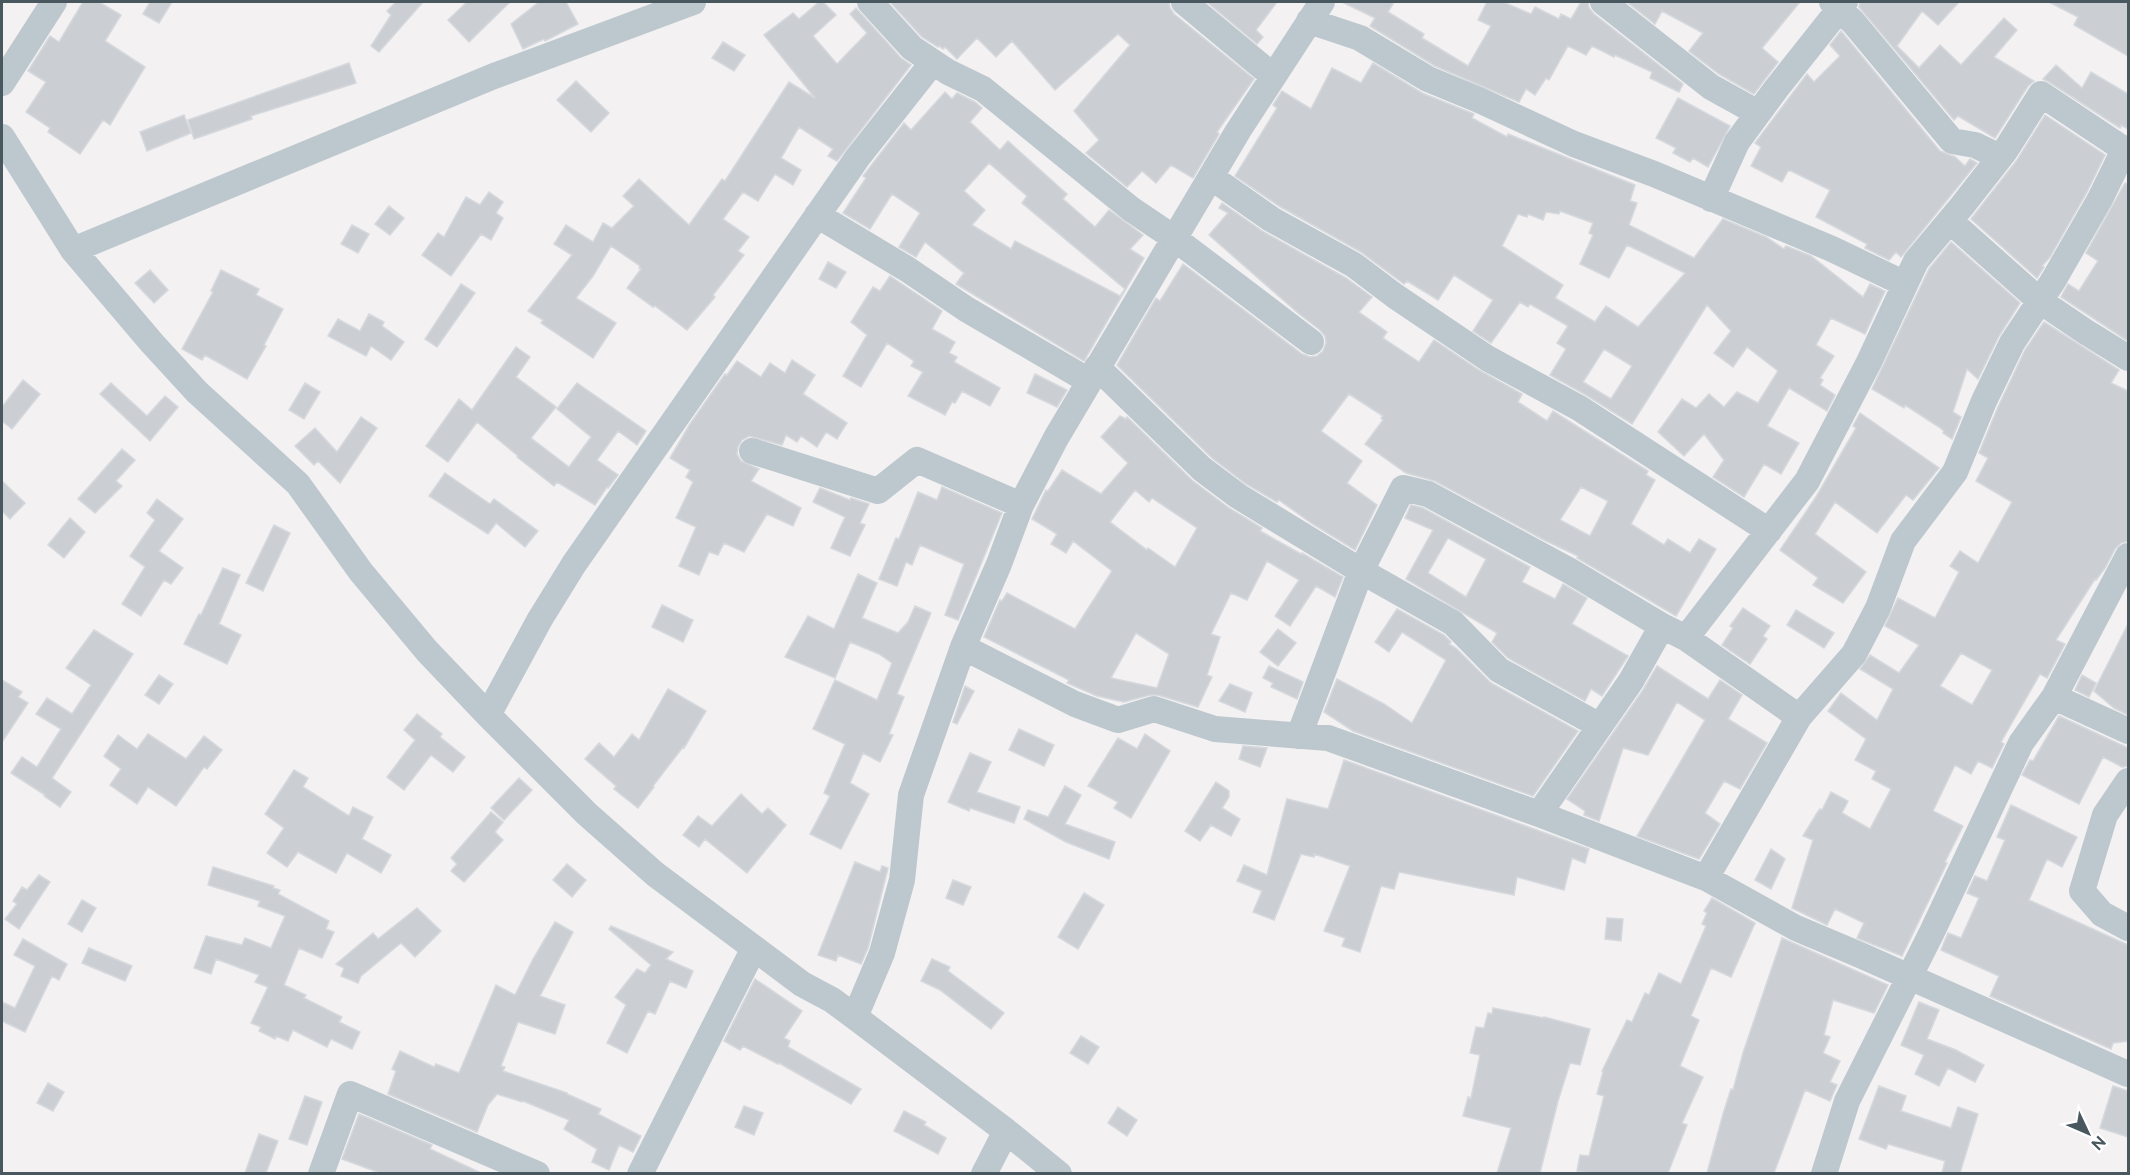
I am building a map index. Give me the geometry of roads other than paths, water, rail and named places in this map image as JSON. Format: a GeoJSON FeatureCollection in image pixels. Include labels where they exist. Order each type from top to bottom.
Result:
{"type":"FeatureCollection","features":[{"type":"Feature","properties":{"kind":"street"},"geometry":{"type":"LineString","coordinates":[[2,83],[54,2]]}},
{"type":"Feature","properties":{"kind":"street"},"geometry":{"type":"LineString","coordinates":[[73,250],[494,76],[693,2]]}},
{"type":"Feature","properties":{"kind":"street"},"geometry":{"type":"LineString","coordinates":[[870,2],[912,48],[948,72],[983,88],[1131,210],[1174,238],[1311,342]]}},
{"type":"Feature","properties":{"kind":"street"},"geometry":{"type":"LineString","coordinates":[[1184,2],[1273,76]]}},
{"type":"Feature","properties":{"kind":"street"},"geometry":{"type":"LineString","coordinates":[[1603,2],[1711,87],[1758,113]]}},
{"type":"Feature","properties":{"kind":"street"},"geometry":{"type":"LineString","coordinates":[[1711,198],[1737,142],[1839,4],[1952,141],[1975,145],[2000,158]]}},
{"type":"Feature","properties":{"kind":"street"},"geometry":{"type":"LineString","coordinates":[[855,1017],[882,953],[902,880],[911,795],[963,647],[999,564],[1021,505],[1093,374],[1211,177],[1315,11],[1428,79],[1574,144],[1654,174],[1832,249],[1905,284]]}},
{"type":"Feature","properties":{"kind":"street"},"geometry":{"type":"LineString","coordinates":[[488,715],[540,619],[574,564],[681,414],[858,157],[933,62]]}},
{"type":"Feature","properties":{"kind":"street"},"geometry":{"type":"LineString","coordinates":[[1686,638],[1807,481],[1869,362],[1916,261],[2000,158],[2041,94],[2126,151],[2040,301],[2012,343],[1984,401],[1955,472],[1903,541],[1878,608],[1854,654],[1799,717],[1706,878]]}},
{"type":"Feature","properties":{"kind":"street"},"geometry":{"type":"LineString","coordinates":[[2,137],[73,250],[152,343],[197,392],[297,484],[361,572],[427,651],[587,814],[655,874],[802,984],[832,1000],[855,1017],[1059,1173]]}},
{"type":"Feature","properties":{"kind":"street"},"geometry":{"type":"LineString","coordinates":[[1211,177],[1271,219],[1354,265],[1395,296],[1487,358],[1579,408],[1769,531]]}},
{"type":"Feature","properties":{"kind":"street"},"geometry":{"type":"LineString","coordinates":[[817,215],[907,269],[966,309],[1093,374],[1202,469],[1238,496],[1360,571],[1452,622],[1499,670],[1600,726]]}},
{"type":"Feature","properties":{"kind":"street"},"geometry":{"type":"LineString","coordinates":[[1950,221],[2040,301],[2086,333],[2128,358]]}},
{"type":"Feature","properties":{"kind":"street"},"geometry":{"type":"LineString","coordinates":[[752,451],[878,490],[917,460],[1021,505]]}},
{"type":"Feature","properties":{"kind":"street"},"geometry":{"type":"LineString","coordinates":[[1299,736],[1360,571],[1403,488],[1428,494],[1570,571],[1686,638],[1799,717]]}},
{"type":"Feature","properties":{"kind":"street"},"geometry":{"type":"LineString","coordinates":[[1824,1173],[1847,1101],[1910,977],[2021,743],[2054,697],[2128,556]]}},
{"type":"Feature","properties":{"kind":"street"},"geometry":{"type":"LineString","coordinates":[[1539,814],[1631,681],[1662,626]]}},
{"type":"Feature","properties":{"kind":"street"},"geometry":{"type":"LineString","coordinates":[[963,647],[1075,704],[1118,720],[1154,710],[1215,729],[1328,738],[1539,814],[1706,878],[1796,928],[2128,1074]]}},
{"type":"Feature","properties":{"kind":"street"},"geometry":{"type":"LineString","coordinates":[[2054,697],[2128,731]]}},
{"type":"Feature","properties":{"kind":"street"},"geometry":{"type":"LineString","coordinates":[[2128,780],[2105,815],[2082,891],[2102,914],[2128,928]]}},
{"type":"Feature","properties":{"kind":"street"},"geometry":{"type":"LineString","coordinates":[[640,1173],[754,948]]}},
{"type":"Feature","properties":{"kind":"street"},"geometry":{"type":"LineString","coordinates":[[321,1173],[350,1094],[537,1173]]}},
{"type":"Feature","properties":{"kind":"street"},"geometry":{"type":"LineString","coordinates":[[984,1173],[1006,1131]]}}]}
